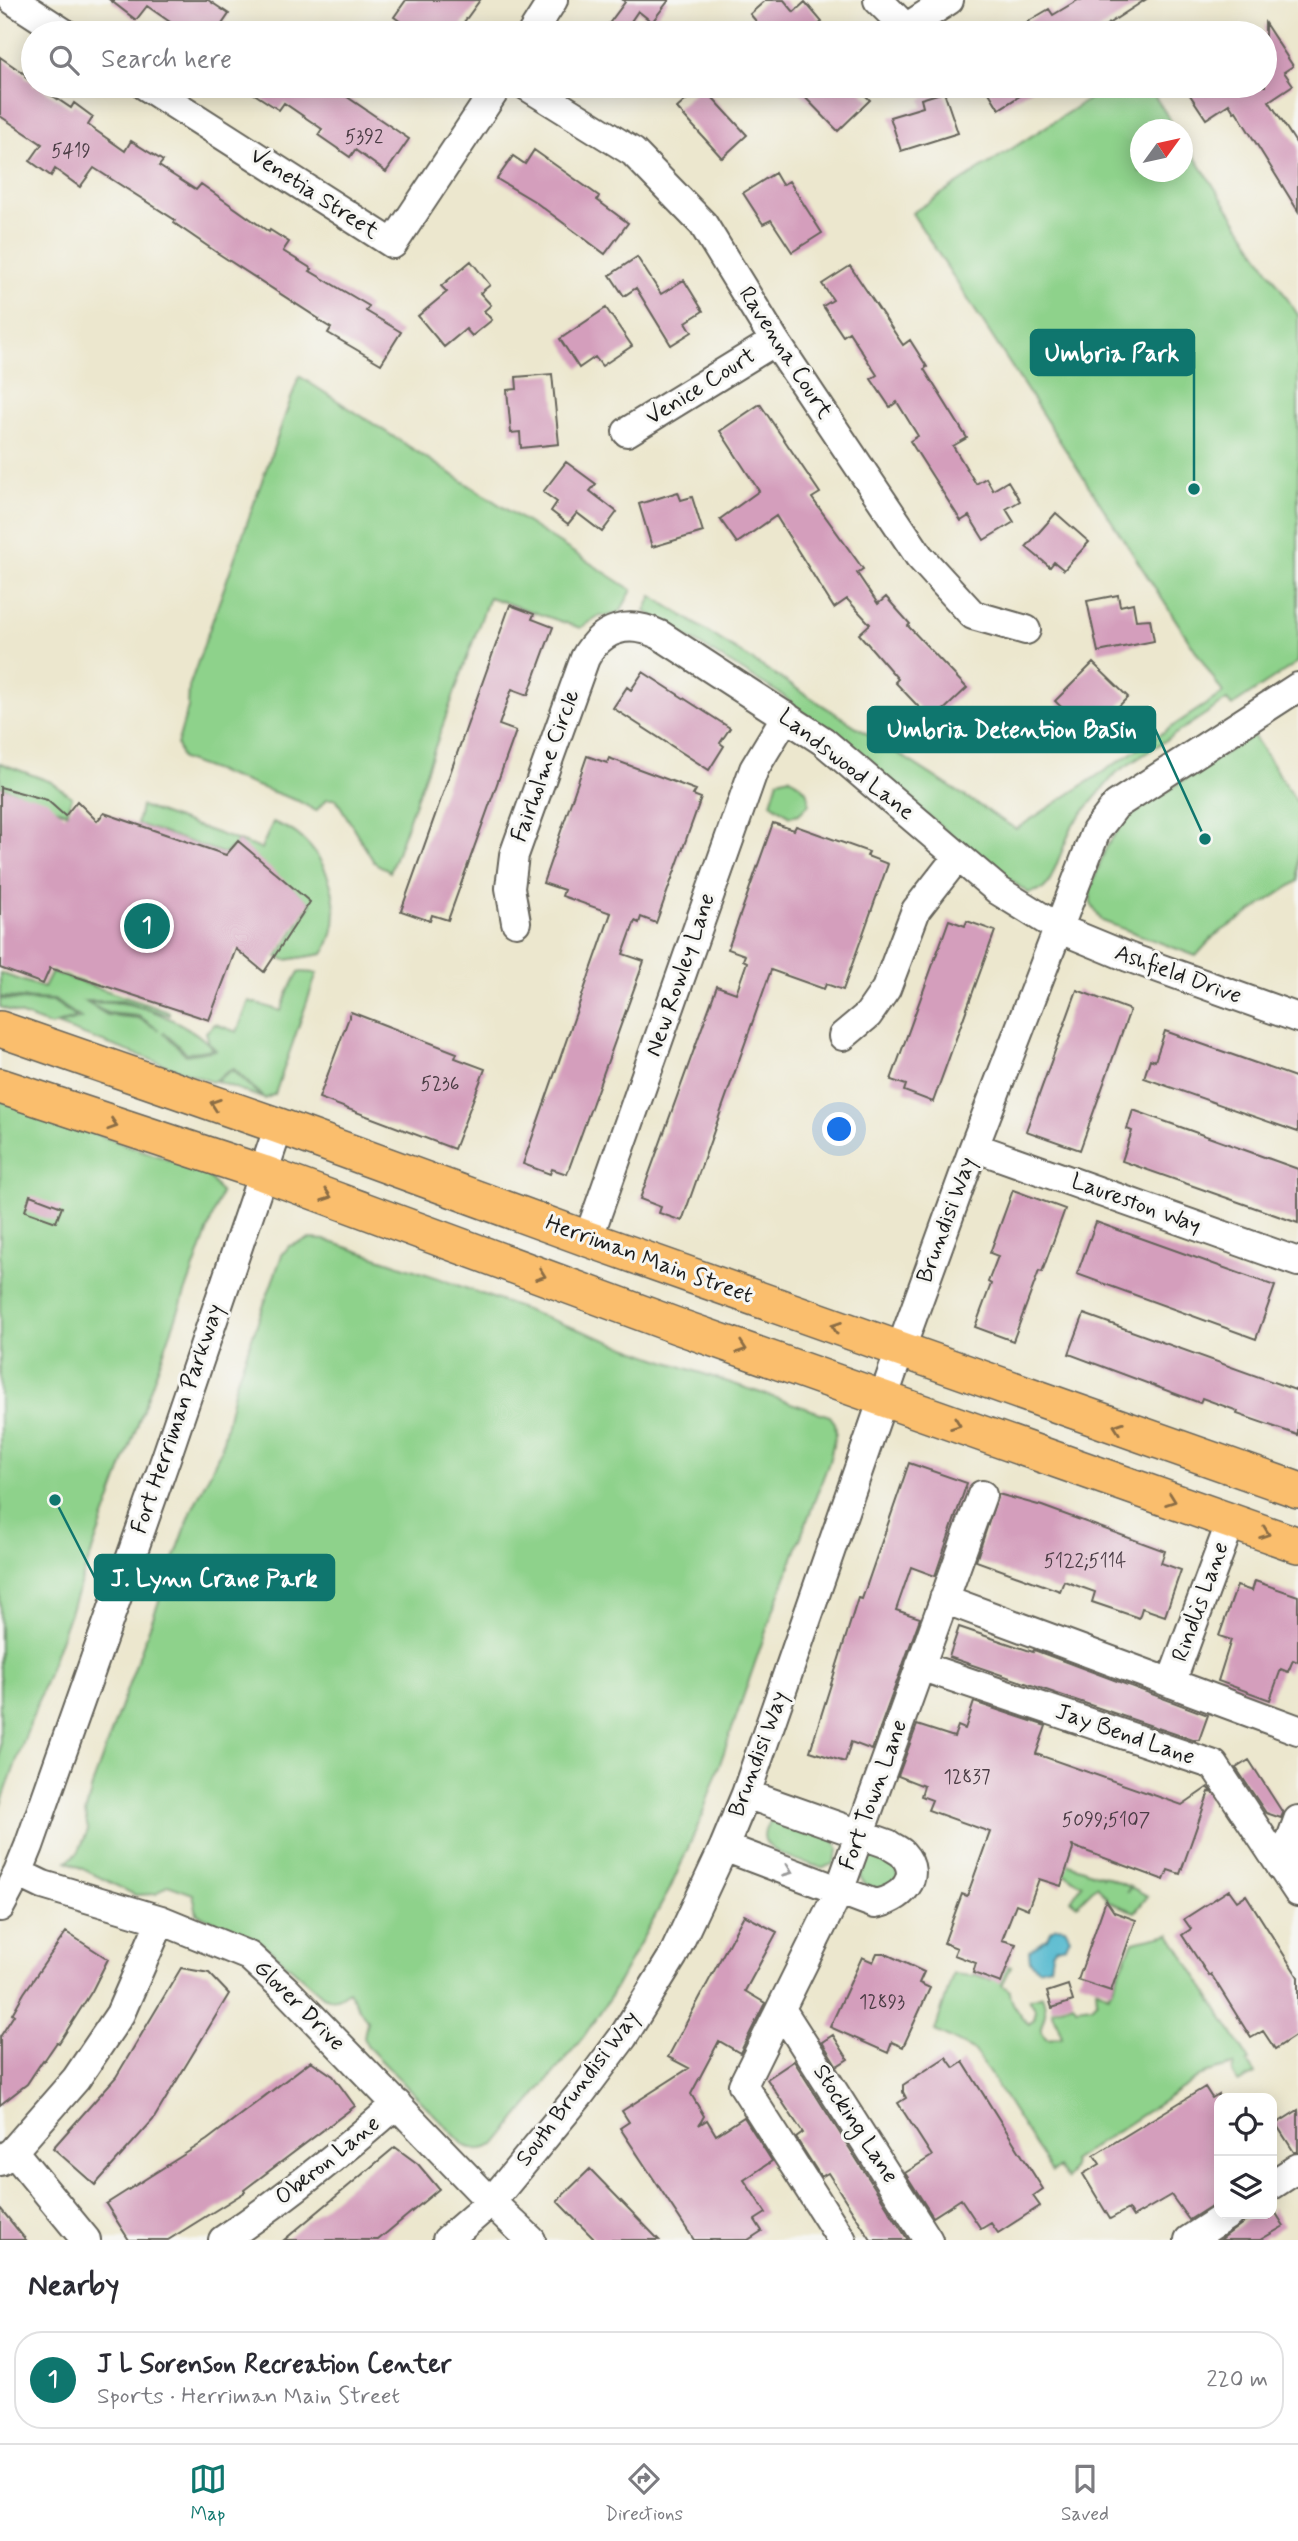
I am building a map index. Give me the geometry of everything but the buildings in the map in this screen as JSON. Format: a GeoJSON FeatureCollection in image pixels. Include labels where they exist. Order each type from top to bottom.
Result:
{"type":"FeatureCollection","features":[{"type":"Feature","properties":{"kind":"main road","name":"Herriman Main Street"},"geometry":{"type":"LineString","coordinates":[[0,1029],[1298,1490]]}},
{"type":"Feature","properties":{"kind":"main road"},"geometry":{"type":"LineString","coordinates":[[0,1086],[263,1173],[677,1326],[1298,1545]]}},
{"type":"Feature","properties":{"kind":"street"},"geometry":{"type":"LineString","coordinates":[[13,0],[45,21]]}},
{"type":"Feature","properties":{"kind":"street"},"geometry":{"type":"LineString","coordinates":[[539,21],[553,0]]}},
{"type":"Feature","properties":{"kind":"street"},"geometry":{"type":"LineString","coordinates":[[878,0],[899,21]]}},
{"type":"Feature","properties":{"kind":"street"},"geometry":{"type":"LineString","coordinates":[[917,21],[949,0]]}},
{"type":"Feature","properties":{"kind":"street","name":"Venetia Street"},"geometry":{"type":"LineString","coordinates":[[165,98],[393,244],[490,98]]}},
{"type":"Feature","properties":{"kind":"street","name":"Ravenna Court"},"geometry":{"type":"LineString","coordinates":[[546,98],[634,152],[695,215],[775,341],[919,556],[973,615],[1026,630]]}},
{"type":"Feature","properties":{"kind":"street","name":"Venice Court"},"geometry":{"type":"LineString","coordinates":[[627,432],[775,341]]}},
{"type":"Feature","properties":{"kind":"street","name":"Landswood Lane"},"geometry":{"type":"LineString","coordinates":[[620,628],[638,626],[660,635],[823,741],[999,891],[1060,929]]}},
{"type":"Feature","properties":{"kind":"street","name":"Fairholme Circle"},"geometry":{"type":"LineString","coordinates":[[516,922],[510,888],[514,855],[585,658],[597,641],[620,628]]}},
{"type":"Feature","properties":{"kind":"street","name":"Brundisi Way"},"geometry":{"type":"LineString","coordinates":[[724,1846],[746,1794],[883,1398],[974,1147],[1096,831],[1116,806],[1298,687]]}},
{"type":"Feature","properties":{"kind":"street","name":"New Rowley Lane"},"geometry":{"type":"LineString","coordinates":[[588,1239],[754,769],[786,716]]}},
{"type":"Feature","properties":{"kind":"street"},"geometry":{"type":"LineString","coordinates":[[843,1036],[868,1015],[886,989],[916,910],[958,856]]}},
{"type":"Feature","properties":{"kind":"street","name":"Ashfield Drive"},"geometry":{"type":"LineString","coordinates":[[1060,929],[1128,957],[1298,1018]]}},
{"type":"Feature","properties":{"kind":"street","name":"Fort Herriman Parkway"},"geometry":{"type":"LineString","coordinates":[[0,1907],[18,1873],[167,1455],[279,1126]]}},
{"type":"Feature","properties":{"kind":"street","name":"Laureston Way"},"geometry":{"type":"LineString","coordinates":[[974,1147],[1298,1262]]}},
{"type":"Feature","properties":{"kind":"street","name":"Fort Town Lane"},"geometry":{"type":"LineString","coordinates":[[842,2240],[743,2085],[839,1891],[982,1495]]}},
{"type":"Feature","properties":{"kind":"street","name":"Rindlis Lane"},"geometry":{"type":"LineString","coordinates":[[1171,1683],[1231,1521]]}},
{"type":"Feature","properties":{"kind":"street"},"geometry":{"type":"LineString","coordinates":[[944,1599],[1298,1730]]}},
{"type":"Feature","properties":{"kind":"street","name":"Jay Bend Lane"},"geometry":{"type":"LineString","coordinates":[[920,1666],[1214,1765],[1298,1892]]}},
{"type":"Feature","properties":{"kind":"street"},"geometry":{"type":"LineString","coordinates":[[724,1846],[874,1904],[888,1902],[903,1893],[910,1870],[903,1854],[888,1844],[746,1794]]}},
{"type":"Feature","properties":{"kind":"street"},"geometry":{"type":"LineString","coordinates":[[1281,1867],[1298,1820]]}},
{"type":"Feature","properties":{"kind":"street","name":"South Brundisi Way"},"geometry":{"type":"LineString","coordinates":[[447,2240],[491,2202],[581,2093],[623,2037],[673,1956],[724,1846]]}},
{"type":"Feature","properties":{"kind":"street","name":"Glover Drive"},"geometry":{"type":"LineString","coordinates":[[18,1873],[43,1885],[161,1920],[249,1956],[286,1990],[531,2240]]}},
{"type":"Feature","properties":{"kind":"street"},"geometry":{"type":"LineString","coordinates":[[86,2240],[6,2156],[76,2079],[120,2014],[161,1920]]}},
{"type":"Feature","properties":{"kind":"street","name":"Stocking Lane"},"geometry":{"type":"LineString","coordinates":[[781,2009],[928,2240]]}},
{"type":"Feature","properties":{"kind":"street","name":"Oberon Lane"},"geometry":{"type":"LineString","coordinates":[[223,2240],[349,2147],[397,2104]]}},
{"type":"Feature","properties":{"kind":"street"},"geometry":{"type":"LineString","coordinates":[[1277,2182],[1298,2168]]}},
{"type":"Feature","properties":{"kind":"street"},"geometry":{"type":"LineString","coordinates":[[1189,2240],[1221,2219]]}},
{"type":"Feature","properties":{"kind":"green space"},"geometry":{"type":"Polygon","coordinates":[[[1090,98],[1156,98],[1169,119],[1130,119],[1130,182],[1193,182],[1193,154],[1298,315],[1298,662],[1232,706],[1227,700],[1116,773],[1073,824],[1049,883],[1043,889],[1028,893],[964,846],[782,695],[645,611],[652,596],[1016,829],[1223,693],[912,213],[1090,98]]]}},
{"type":"Feature","properties":{"kind":"green space"},"geometry":{"type":"Polygon","coordinates":[[[299,376],[632,590],[620,612],[608,616],[600,615],[580,628],[489,597],[390,872],[374,862],[336,799],[327,799],[316,811],[298,801],[182,759],[177,745],[188,707],[189,687],[299,376]]]}},
{"type":"Feature","properties":{"kind":"green space"},"geometry":{"type":"Polygon","coordinates":[[[1253,735],[1298,804],[1298,881],[1214,936],[1196,956],[1102,921],[1091,904],[1090,890],[1107,845],[1127,819],[1253,735]]]}},
{"type":"Feature","properties":{"kind":"green space"},"geometry":{"type":"Polygon","coordinates":[[[0,763],[51,782],[72,797],[67,813],[0,786],[0,763]]]}},
{"type":"Feature","properties":{"kind":"green space"},"geometry":{"type":"Polygon","coordinates":[[[789,777],[804,788],[809,799],[809,804],[799,814],[790,816],[771,803],[778,780],[789,777]]]}},
{"type":"Feature","properties":{"kind":"green space"},"geometry":{"type":"Polygon","coordinates":[[[141,806],[261,849],[273,822],[298,835],[320,860],[332,891],[334,923],[323,954],[286,960],[277,957],[311,904],[237,842],[225,854],[137,824],[141,806]]]}},
{"type":"Feature","properties":{"kind":"green space"},"geometry":{"type":"Polygon","coordinates":[[[52,972],[169,1012],[169,1015],[122,1001],[84,1001],[107,1015],[138,1018],[159,1030],[139,1016],[107,1013],[88,1003],[121,1003],[158,1014],[195,1033],[213,1049],[187,1053],[163,1032],[186,1055],[216,1050],[209,1043],[206,1032],[215,1024],[237,1032],[249,1001],[281,1011],[299,972],[317,973],[275,1094],[265,1099],[233,1068],[212,1082],[56,1025],[81,1018],[54,1000],[0,997],[0,973],[44,988],[52,972]]]}},
{"type":"Feature","properties":{"kind":"green space"},"geometry":{"type":"Polygon","coordinates":[[[0,999],[54,1002],[76,1017],[51,1026],[0,1007],[0,999]]]}},
{"type":"Feature","properties":{"kind":"green space"},"geometry":{"type":"Polygon","coordinates":[[[232,1070],[262,1098],[216,1081],[232,1070]]]}},
{"type":"Feature","properties":{"kind":"green space"},"geometry":{"type":"Polygon","coordinates":[[[0,1100],[206,1173],[221,1193],[0,1807],[0,1100]]]}},
{"type":"Feature","properties":{"kind":"green space"},"geometry":{"type":"Polygon","coordinates":[[[310,1239],[325,1240],[438,1278],[653,1357],[830,1416],[835,1423],[836,1432],[829,1462],[772,1614],[700,1821],[670,1889],[609,1999],[584,2036],[496,2144],[484,2149],[465,2146],[367,2046],[364,2037],[367,2021],[348,1991],[337,1998],[323,1996],[273,1952],[252,1938],[197,1914],[193,1894],[168,1885],[156,1894],[135,1895],[67,1861],[78,1853],[88,1830],[85,1814],[93,1783],[192,1510],[221,1450],[236,1382],[282,1255],[289,1246],[310,1239]]]}},
{"type":"Feature","properties":{"kind":"green space"},"geometry":{"type":"Polygon","coordinates":[[[773,1819],[787,1820],[831,1836],[839,1849],[833,1864],[822,1868],[789,1857],[769,1846],[764,1839],[765,1830],[773,1819]]]}},
{"type":"Feature","properties":{"kind":"green space"},"geometry":{"type":"Polygon","coordinates":[[[875,1853],[884,1856],[896,1867],[898,1877],[886,1889],[867,1885],[861,1878],[863,1858],[875,1853]]]}},
{"type":"Feature","properties":{"kind":"green space"},"geometry":{"type":"Polygon","coordinates":[[[1041,1854],[1130,1887],[1127,1892],[1131,1887],[1148,1896],[1135,1912],[1106,1901],[1107,1898],[1097,1885],[1077,1905],[1071,1900],[1082,1884],[1050,1870],[1041,1854]]]}},
{"type":"Feature","properties":{"kind":"green space"},"geometry":{"type":"Polygon","coordinates":[[[1170,1934],[1250,2061],[1247,2062],[1255,2074],[1238,2083],[1232,2073],[1234,2065],[1207,2072],[1072,2161],[1073,2167],[1067,2179],[1059,2168],[1052,2172],[975,2051],[935,2031],[953,1974],[974,1974],[991,1980],[998,1964],[1011,1967],[1002,1985],[1010,1991],[1019,2013],[1029,2024],[1034,2019],[1036,2010],[1029,1999],[1042,1995],[1045,2011],[1042,2033],[1048,2039],[1062,2037],[1052,2010],[1073,2003],[1076,2008],[1091,2006],[1097,2000],[1096,1988],[1109,1995],[1133,1942],[1170,1934]]]}},
{"type":"Feature","properties":{"kind":"water"},"geometry":{"type":"Polygon","coordinates":[[[1056,1927],[1065,1928],[1070,1937],[1066,1946],[1056,1948],[1052,1953],[1050,1966],[1038,1969],[1030,1961],[1029,1951],[1047,1938],[1050,1931],[1056,1927]]]}},
{"type":"Feature","properties":{"kind":"place","name":"Umbria Park"},"geometry":{"type":"Point","coordinates":[1194,489]}},
{"type":"Feature","properties":{"kind":"place","name":"Umbria Detention Basin"},"geometry":{"type":"Point","coordinates":[1205,839]}},
{"type":"Feature","properties":{"kind":"place","name":"J L Sorenson Recreation Center"},"geometry":{"type":"Point","coordinates":[147,926]}},
{"type":"Feature","properties":{"kind":"place","name":"J. Lynn Crane Park"},"geometry":{"type":"Point","coordinates":[55,1500]}}]}
